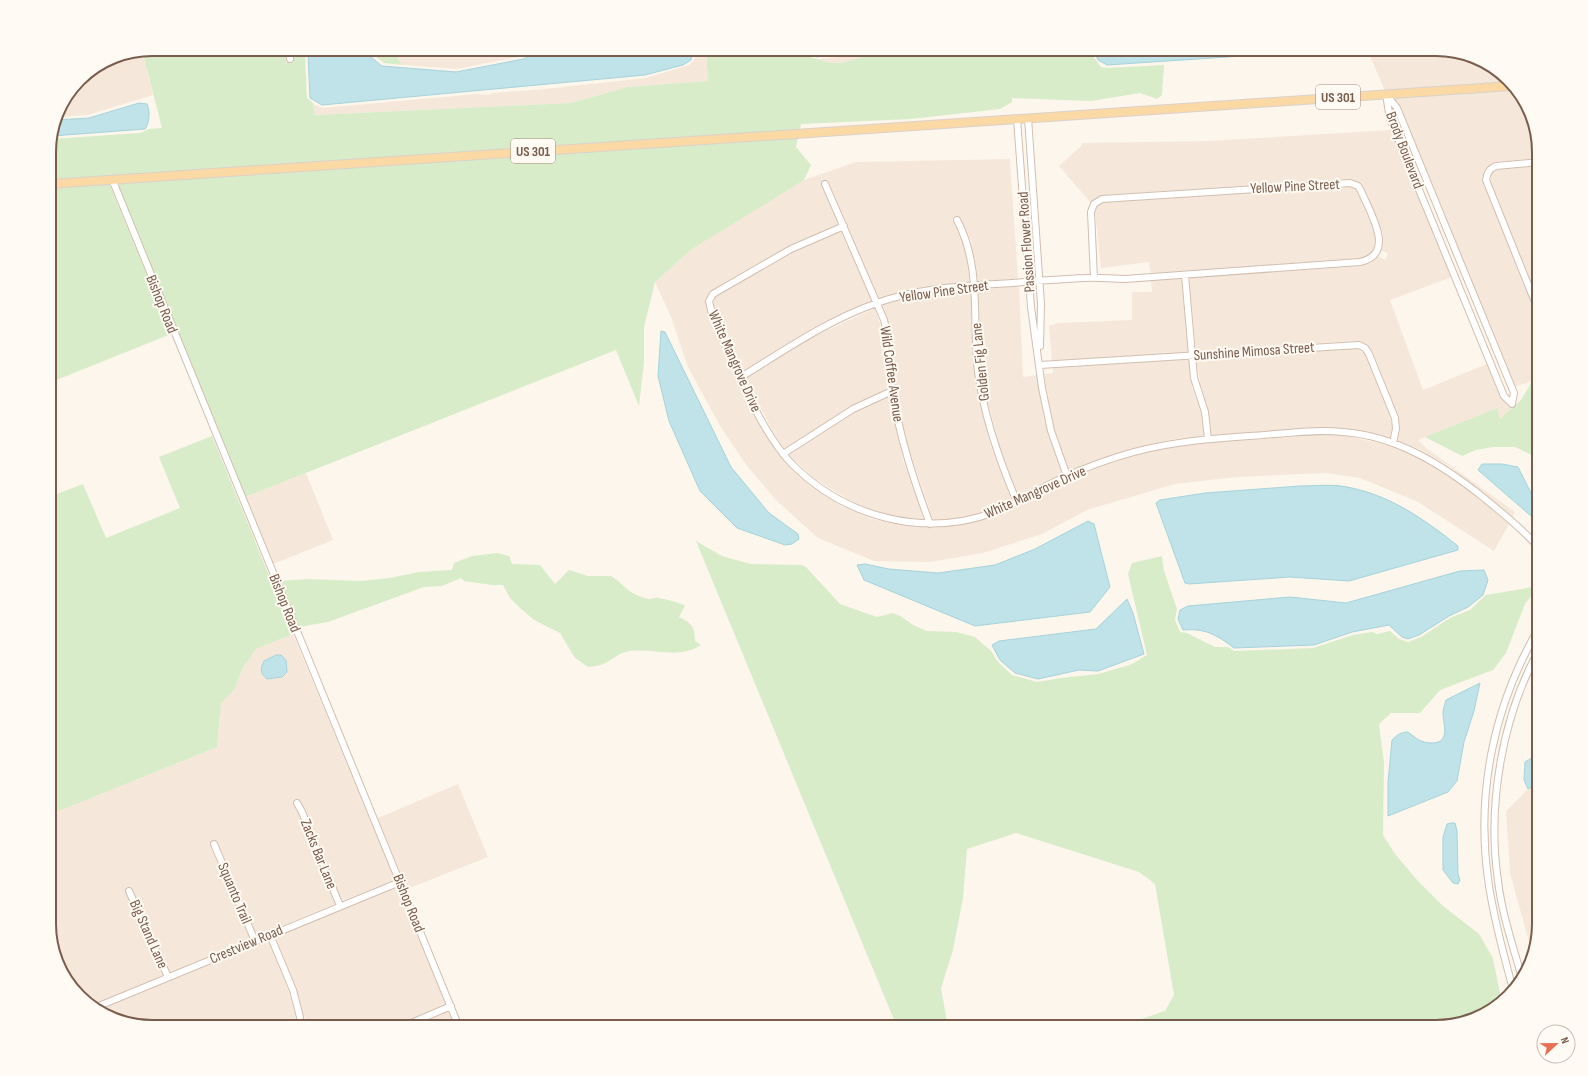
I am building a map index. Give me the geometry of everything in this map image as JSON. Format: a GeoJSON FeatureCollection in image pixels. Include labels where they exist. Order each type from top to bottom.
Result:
{"type":"FeatureCollection","features":[{"type":"Feature","properties":{"kind":"main road","name":"US 301"},"geometry":{"type":"LineString","coordinates":[[56,184],[1505,86]]}},
{"type":"Feature","properties":{"kind":"street","name":"Brody Boulevard"},"geometry":{"type":"LineString","coordinates":[[1386,94],[1396,108],[1514,393],[1512,404],[1504,396],[1390,119],[1386,94]]}},
{"type":"Feature","properties":{"kind":"street","name":"Passion Flower Road"},"geometry":{"type":"LineString","coordinates":[[1028,118],[1040,281],[1040,365]]}},
{"type":"Feature","properties":{"kind":"street","name":"Passion Flower Road"},"geometry":{"type":"LineString","coordinates":[[1017,119],[1031,307],[1047,418],[1067,476]]}},
{"type":"Feature","properties":{"kind":"street"},"geometry":{"type":"LineString","coordinates":[[1532,163],[1496,166],[1491,168],[1487,173],[1486,180],[1532,295]]}},
{"type":"Feature","properties":{"kind":"street","name":"Bishop Road"},"geometry":{"type":"LineString","coordinates":[[112,180],[456,1020]]}},
{"type":"Feature","properties":{"kind":"street","name":"Yellow Pine Street"},"geometry":{"type":"LineString","coordinates":[[741,377],[809,335],[877,303],[927,290],[974,285],[1094,278],[1109,280],[1360,262],[1369,259],[1377,252],[1380,239],[1358,186],[1350,183],[1106,198],[1096,202],[1092,212],[1094,278]]}},
{"type":"Feature","properties":{"kind":"street","name":"Wild Coffee Avenue"},"geometry":{"type":"LineString","coordinates":[[825,184],[877,303],[887,334],[892,391],[907,458],[930,524]]}},
{"type":"Feature","properties":{"kind":"street","name":"Golden Fig Lane"},"geometry":{"type":"LineString","coordinates":[[957,220],[967,243],[973,269],[977,358],[983,398],[995,446],[1017,502]]}},
{"type":"Feature","properties":{"kind":"street","name":"White Mangrove Drive"},"geometry":{"type":"LineString","coordinates":[[844,226],[791,249],[713,294],[709,301],[712,314],[768,432],[784,454],[811,481],[855,508],[887,519],[930,524],[970,519],[993,512],[1017,502],[1067,476],[1131,453],[1176,443],[1208,439],[1325,431],[1364,435],[1393,443],[1418,454],[1453,474],[1527,534],[1532,540]]}},
{"type":"Feature","properties":{"kind":"street"},"geometry":{"type":"LineString","coordinates":[[1377,252],[1383,255]]}},
{"type":"Feature","properties":{"kind":"street"},"geometry":{"type":"LineString","coordinates":[[1185,275],[1196,386],[1205,412],[1208,439]]}},
{"type":"Feature","properties":{"kind":"street","name":"Sunshine Mimosa Street"},"geometry":{"type":"LineString","coordinates":[[1040,365],[1360,345],[1365,348],[1369,354],[1393,413],[1396,429],[1393,443]]}},
{"type":"Feature","properties":{"kind":"street"},"geometry":{"type":"LineString","coordinates":[[784,454],[853,409],[892,391]]}},
{"type":"Feature","properties":{"kind":"street","name":"White Mangrove Drive"},"geometry":{"type":"LineString","coordinates":[[1527,534],[1532,536]]}},
{"type":"Feature","properties":{"kind":"street"},"geometry":{"type":"LineString","coordinates":[[1511,983],[1494,917],[1488,879],[1485,844],[1486,790],[1490,754],[1507,694],[1532,640]]}},
{"type":"Feature","properties":{"kind":"street"},"geometry":{"type":"LineString","coordinates":[[1520,970],[1504,914],[1497,880],[1494,841],[1496,799],[1502,753],[1518,699],[1532,666]]}},
{"type":"Feature","properties":{"kind":"street","name":"Zacks Bar Lane"},"geometry":{"type":"LineString","coordinates":[[297,803],[340,906]]}},
{"type":"Feature","properties":{"kind":"street","name":"Squanto Trail"},"geometry":{"type":"LineString","coordinates":[[214,844],[255,941]]}},
{"type":"Feature","properties":{"kind":"street","name":"Crestview Road"},"geometry":{"type":"LineString","coordinates":[[101,1005],[400,882]]}},
{"type":"Feature","properties":{"kind":"street","name":"Big Stand Lane"},"geometry":{"type":"LineString","coordinates":[[130,891],[168,977]]}},
{"type":"Feature","properties":{"kind":"street"},"geometry":{"type":"LineString","coordinates":[[270,935],[293,990],[300,1017]]}},
{"type":"Feature","properties":{"kind":"street"},"geometry":{"type":"LineString","coordinates":[[418,1020],[451,1006]]}},
{"type":"Feature","properties":{"kind":"shaded area"},"geometry":{"type":"Polygon","coordinates":[[[144,56],[153,95],[88,115],[63,117],[69,104],[80,89],[99,72],[127,59],[144,56]]]}},
{"type":"Feature","properties":{"kind":"shaded area"},"geometry":{"type":"Polygon","coordinates":[[[397,56],[523,56],[457,69],[402,65],[397,56]]]}},
{"type":"Feature","properties":{"kind":"shaded area"},"geometry":{"type":"Polygon","coordinates":[[[695,56],[706,56],[708,81],[627,87],[571,103],[313,115],[313,104],[322,108],[477,94],[489,95],[492,93],[646,78],[689,65],[694,60],[695,56]]]}},
{"type":"Feature","properties":{"kind":"shaded area"},"geometry":{"type":"Polygon","coordinates":[[[865,56],[842,63],[831,63],[818,59],[865,56]]]}},
{"type":"Feature","properties":{"kind":"shaded area"},"geometry":{"type":"Polygon","coordinates":[[[1370,56],[1436,56],[1461,59],[1484,69],[1502,83],[1385,91],[1370,56]]]}},
{"type":"Feature","properties":{"kind":"shaded area"},"geometry":{"type":"Polygon","coordinates":[[[1508,89],[1519,104],[1525,116],[1529,127],[1532,159],[1496,162],[1484,171],[1482,181],[1532,302],[1532,381],[1515,387],[1400,107],[1393,97],[1508,89]]]}},
{"type":"Feature","properties":{"kind":"shaded area"},"geometry":{"type":"Polygon","coordinates":[[[1391,130],[1452,277],[1390,300],[1423,390],[1487,364],[1501,398],[1509,407],[1516,405],[1500,419],[1497,408],[1418,440],[1426,448],[1515,512],[1512,517],[1449,466],[1421,450],[1397,441],[1400,429],[1398,417],[1373,352],[1364,343],[1353,341],[1196,351],[1189,278],[1360,266],[1371,262],[1378,256],[1385,260],[1388,254],[1381,250],[1383,234],[1365,190],[1360,183],[1347,179],[1106,195],[1098,197],[1091,203],[1059,166],[1082,145],[1082,143],[1208,141],[1391,130]]]}},
{"type":"Feature","properties":{"kind":"shaded area"},"geometry":{"type":"Polygon","coordinates":[[[1010,159],[1018,279],[978,282],[971,241],[959,216],[952,219],[964,244],[970,282],[927,287],[879,299],[827,179],[821,183],[839,225],[789,246],[710,292],[706,302],[708,315],[748,402],[765,434],[778,454],[809,484],[843,507],[872,519],[928,528],[970,523],[994,516],[1068,479],[1132,456],[1176,446],[1208,442],[1311,435],[1346,436],[1392,446],[1417,457],[1456,480],[1509,524],[1494,551],[1418,502],[1360,478],[1325,473],[1237,477],[1175,484],[1087,510],[1042,534],[983,553],[930,562],[874,561],[818,538],[777,501],[747,466],[720,426],[688,367],[671,317],[655,282],[692,249],[804,180],[856,162],[1010,159]]]}},
{"type":"Feature","properties":{"kind":"shaded area"},"geometry":{"type":"Polygon","coordinates":[[[1532,166],[1532,285],[1490,180],[1491,174],[1497,169],[1532,166]]]}},
{"type":"Feature","properties":{"kind":"shaded area"},"geometry":{"type":"Polygon","coordinates":[[[1349,187],[1355,189],[1358,193],[1376,236],[1373,251],[1364,258],[1151,274],[1149,262],[1101,268],[1095,211],[1097,206],[1103,202],[1349,187]]]}},
{"type":"Feature","properties":{"kind":"shaded area"},"geometry":{"type":"Polygon","coordinates":[[[841,231],[872,301],[807,332],[743,372],[716,312],[713,302],[716,296],[792,252],[841,231]]]}},
{"type":"Feature","properties":{"kind":"shaded area"},"geometry":{"type":"Polygon","coordinates":[[[1182,279],[1188,352],[1052,361],[1049,326],[1058,323],[1132,320],[1132,292],[1152,292],[1151,281],[1182,279]]]}},
{"type":"Feature","properties":{"kind":"shaded area"},"geometry":{"type":"Polygon","coordinates":[[[1019,286],[1023,377],[1037,375],[1044,419],[1062,474],[1019,497],[999,444],[988,403],[981,357],[978,288],[1019,286]]]}},
{"type":"Feature","properties":{"kind":"shaded area"},"geometry":{"type":"Polygon","coordinates":[[[971,289],[973,358],[980,405],[991,447],[1012,501],[981,513],[954,519],[933,520],[906,440],[896,390],[891,333],[882,305],[914,296],[971,289]]]}},
{"type":"Feature","properties":{"kind":"shaded area"},"geometry":{"type":"Polygon","coordinates":[[[875,308],[883,334],[888,389],[851,406],[785,450],[772,430],[746,378],[811,338],[875,308]]]}},
{"type":"Feature","properties":{"kind":"shaded area"},"geometry":{"type":"Polygon","coordinates":[[[1358,348],[1366,355],[1389,414],[1393,429],[1391,438],[1365,432],[1326,428],[1212,435],[1208,411],[1200,385],[1196,358],[1358,348]]]}},
{"type":"Feature","properties":{"kind":"shaded area"},"geometry":{"type":"Polygon","coordinates":[[[1189,359],[1192,387],[1201,413],[1204,436],[1175,439],[1130,449],[1069,471],[1054,430],[1044,374],[1053,373],[1053,368],[1189,359]]]}},
{"type":"Feature","properties":{"kind":"shaded area"},"geometry":{"type":"Polygon","coordinates":[[[889,396],[903,460],[924,520],[892,516],[857,505],[814,478],[789,455],[855,412],[889,396]]]}},
{"type":"Feature","properties":{"kind":"shaded area"},"geometry":{"type":"Polygon","coordinates":[[[306,473],[333,540],[273,564],[245,497],[306,473]]]}},
{"type":"Feature","properties":{"kind":"shaded area"},"geometry":{"type":"Polygon","coordinates":[[[293,634],[395,880],[342,901],[306,811],[298,798],[292,802],[299,814],[335,904],[257,936],[216,840],[209,843],[250,939],[170,973],[131,886],[125,889],[163,976],[98,1003],[84,992],[69,972],[61,955],[58,942],[56,930],[56,812],[217,747],[221,703],[234,690],[243,668],[256,649],[293,634]]]}},
{"type":"Feature","properties":{"kind":"shaded area"},"geometry":{"type":"Polygon","coordinates":[[[458,784],[488,857],[407,889],[378,818],[458,784]]]}},
{"type":"Feature","properties":{"kind":"shaded area"},"geometry":{"type":"Polygon","coordinates":[[[1532,786],[1532,930],[1530,944],[1510,873],[1506,811],[1532,786]]]}},
{"type":"Feature","properties":{"kind":"shaded area"},"geometry":{"type":"Polygon","coordinates":[[[398,887],[446,1005],[410,1020],[301,1020],[305,1019],[296,989],[275,936],[398,887]]]}},
{"type":"Feature","properties":{"kind":"shaded area"},"geometry":{"type":"Polygon","coordinates":[[[268,939],[289,992],[297,1020],[152,1020],[127,1017],[104,1007],[268,939]]]}},
{"type":"Feature","properties":{"kind":"shaded area"},"geometry":{"type":"Polygon","coordinates":[[[448,1011],[452,1020],[427,1020],[448,1011]]]}},
{"type":"Feature","properties":{"kind":"green space"},"geometry":{"type":"Polygon","coordinates":[[[144,56],[286,56],[286,63],[294,62],[294,56],[305,56],[307,98],[313,103],[314,115],[571,103],[627,87],[708,81],[706,56],[806,56],[831,63],[842,63],[865,56],[1093,56],[1101,67],[1106,68],[1164,65],[1162,95],[1157,99],[1140,93],[1091,101],[1012,98],[1012,102],[1000,109],[911,119],[801,124],[800,130],[56,179],[57,139],[140,133],[149,129],[162,128],[144,56]]]}},
{"type":"Feature","properties":{"kind":"green space"},"geometry":{"type":"Polygon","coordinates":[[[375,56],[397,56],[402,65],[384,63],[375,56]]]}},
{"type":"Feature","properties":{"kind":"green space"},"geometry":{"type":"Polygon","coordinates":[[[798,137],[796,147],[811,165],[804,180],[692,249],[655,282],[644,327],[644,362],[639,406],[616,350],[245,497],[117,183],[798,137]]]}},
{"type":"Feature","properties":{"kind":"green space"},"geometry":{"type":"Polygon","coordinates":[[[109,183],[171,334],[56,380],[56,188],[109,183]]]}},
{"type":"Feature","properties":{"kind":"green space"},"geometry":{"type":"Polygon","coordinates":[[[1532,382],[1532,457],[1530,454],[1515,447],[1493,447],[1476,450],[1462,456],[1425,437],[1497,408],[1500,419],[1521,400],[1532,382]]]}},
{"type":"Feature","properties":{"kind":"green space"},"geometry":{"type":"Polygon","coordinates":[[[212,436],[293,634],[256,649],[243,668],[234,690],[221,703],[217,747],[56,812],[56,494],[83,484],[106,538],[180,508],[159,457],[212,436]]]}},
{"type":"Feature","properties":{"kind":"green space"},"geometry":{"type":"Polygon","coordinates":[[[696,541],[722,556],[750,564],[801,565],[806,567],[840,604],[877,617],[893,613],[902,617],[913,625],[927,631],[956,632],[975,637],[991,651],[998,662],[1012,675],[1037,682],[1098,674],[1130,665],[1147,655],[1128,574],[1132,563],[1162,556],[1164,571],[1177,609],[1175,620],[1180,632],[1187,633],[1215,647],[1228,647],[1234,651],[1313,648],[1353,635],[1372,632],[1377,634],[1390,631],[1399,639],[1408,642],[1421,637],[1450,618],[1470,610],[1486,595],[1532,587],[1532,595],[1525,604],[1506,653],[1493,670],[1440,690],[1420,713],[1391,713],[1379,724],[1384,763],[1383,835],[1395,854],[1418,881],[1443,906],[1479,934],[1493,958],[1500,995],[1489,1004],[1461,1017],[1436,1020],[1138,1020],[1165,1011],[1174,995],[1155,884],[1139,872],[1016,833],[967,849],[963,898],[953,950],[941,988],[947,1020],[894,1020],[696,541]]]}},
{"type":"Feature","properties":{"kind":"green space"},"geometry":{"type":"Polygon","coordinates":[[[497,553],[509,556],[512,564],[540,565],[555,584],[569,570],[588,576],[611,576],[637,595],[649,599],[661,598],[685,606],[679,617],[687,621],[692,626],[695,641],[701,645],[692,650],[673,653],[644,651],[625,652],[601,665],[588,667],[575,658],[560,633],[534,620],[510,598],[503,585],[464,581],[461,578],[442,586],[424,587],[328,622],[299,627],[280,581],[308,579],[360,581],[390,578],[419,572],[452,570],[454,563],[472,556],[497,553]]]}},
{"type":"Feature","properties":{"kind":"water"},"geometry":{"type":"Polygon","coordinates":[[[308,56],[370,56],[382,66],[456,72],[523,59],[530,56],[692,56],[691,60],[683,65],[645,75],[322,105],[310,98],[308,56]]]}},
{"type":"Feature","properties":{"kind":"water"},"geometry":{"type":"Polygon","coordinates":[[[1096,56],[1243,56],[1107,65],[1098,60],[1096,56]]]}},
{"type":"Feature","properties":{"kind":"water"},"geometry":{"type":"Polygon","coordinates":[[[139,103],[147,104],[149,113],[149,120],[145,129],[58,136],[62,120],[89,118],[139,103]]]}},
{"type":"Feature","properties":{"kind":"water"},"geometry":{"type":"Polygon","coordinates":[[[661,331],[665,332],[731,467],[769,513],[798,534],[799,539],[792,544],[785,545],[737,528],[700,491],[669,421],[658,376],[661,331]]]}},
{"type":"Feature","properties":{"kind":"water"},"geometry":{"type":"Polygon","coordinates":[[[1482,464],[1502,464],[1518,467],[1532,495],[1532,517],[1478,470],[1482,464]]]}},
{"type":"Feature","properties":{"kind":"water"},"geometry":{"type":"Polygon","coordinates":[[[1300,486],[1341,486],[1378,496],[1406,509],[1458,546],[1458,550],[1349,581],[1290,577],[1189,584],[1185,583],[1156,503],[1160,500],[1205,493],[1300,486]]]}},
{"type":"Feature","properties":{"kind":"water"},"geometry":{"type":"Polygon","coordinates":[[[1088,521],[1094,524],[1110,587],[1090,612],[975,626],[864,580],[857,565],[865,564],[889,569],[938,573],[995,565],[1035,549],[1088,521]]]}},
{"type":"Feature","properties":{"kind":"water"},"geometry":{"type":"Polygon","coordinates":[[[1484,570],[1488,580],[1483,595],[1468,607],[1449,616],[1419,635],[1408,639],[1402,637],[1389,625],[1352,632],[1314,645],[1234,648],[1222,639],[1210,633],[1198,630],[1183,630],[1178,619],[1180,610],[1188,606],[1290,597],[1346,603],[1460,571],[1484,570]]]}},
{"type":"Feature","properties":{"kind":"water"},"geometry":{"type":"Polygon","coordinates":[[[1127,599],[1133,613],[1144,654],[1098,671],[1079,670],[1038,679],[1015,673],[1000,660],[992,645],[999,641],[1096,629],[1127,599]]]}},
{"type":"Feature","properties":{"kind":"water"},"geometry":{"type":"Polygon","coordinates":[[[276,655],[281,655],[286,660],[287,672],[282,677],[267,679],[263,675],[261,669],[264,661],[276,655]]]}},
{"type":"Feature","properties":{"kind":"water"},"geometry":{"type":"Polygon","coordinates":[[[1480,683],[1474,711],[1464,742],[1457,781],[1448,792],[1388,816],[1388,782],[1392,740],[1399,734],[1408,732],[1417,739],[1425,742],[1432,743],[1442,740],[1445,732],[1443,713],[1446,700],[1480,683]]]}},
{"type":"Feature","properties":{"kind":"water"},"geometry":{"type":"Polygon","coordinates":[[[1532,758],[1532,786],[1528,789],[1524,780],[1525,762],[1532,758]]]}},
{"type":"Feature","properties":{"kind":"water"},"geometry":{"type":"Polygon","coordinates":[[[1455,823],[1457,831],[1458,874],[1460,880],[1458,884],[1453,883],[1443,870],[1443,837],[1447,824],[1455,823]]]}}]}
